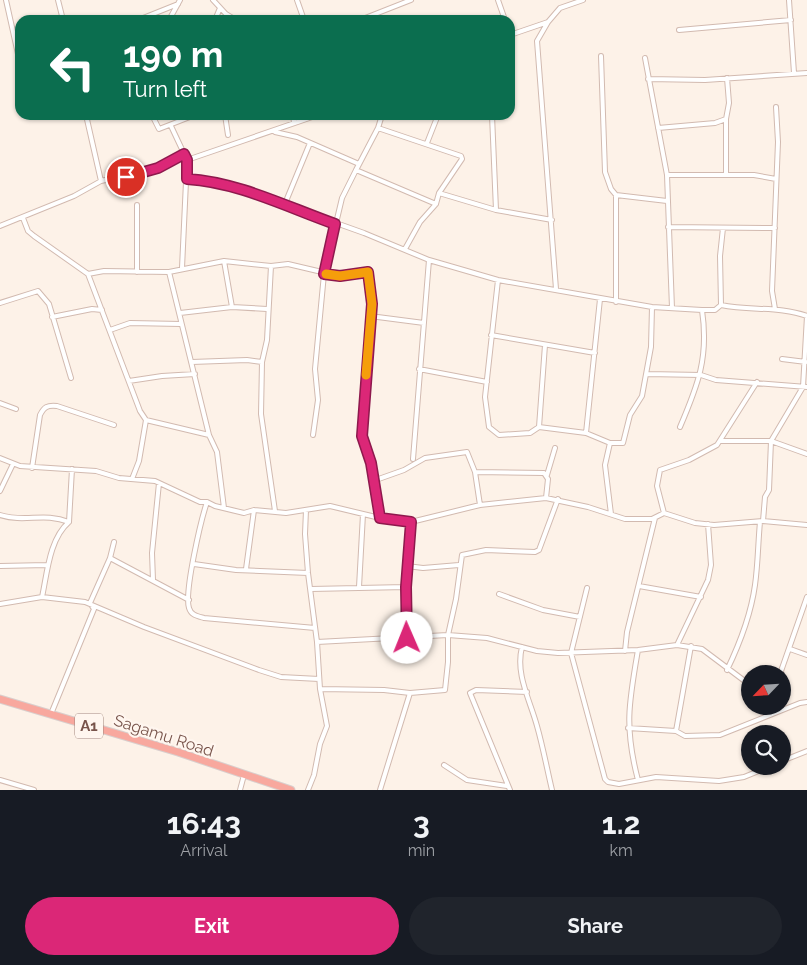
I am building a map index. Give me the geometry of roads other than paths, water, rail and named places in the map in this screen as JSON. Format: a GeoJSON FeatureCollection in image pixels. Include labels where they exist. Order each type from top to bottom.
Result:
{"type":"FeatureCollection","features":[{"type":"Feature","properties":{"kind":"highway","name":"Sagamu Road"},"geometry":{"type":"LineString","coordinates":[[0,699],[178,752],[244,776],[291,790]]}},
{"type":"Feature","properties":{"kind":"street"},"geometry":{"type":"LineString","coordinates":[[6,0],[15,40]]}},
{"type":"Feature","properties":{"kind":"street"},"geometry":{"type":"LineString","coordinates":[[58,0],[62,15]]}},
{"type":"Feature","properties":{"kind":"street"},"geometry":{"type":"LineString","coordinates":[[213,0],[229,15]]}},
{"type":"Feature","properties":{"kind":"street"},"geometry":{"type":"LineString","coordinates":[[297,0],[302,15]]}},
{"type":"Feature","properties":{"kind":"street"},"geometry":{"type":"LineString","coordinates":[[373,15],[411,0]]}},
{"type":"Feature","properties":{"kind":"street"},"geometry":{"type":"LineString","coordinates":[[498,0],[503,15]]}},
{"type":"Feature","properties":{"kind":"street"},"geometry":{"type":"LineString","coordinates":[[556,290],[537,41],[548,22],[560,8],[583,0]]}},
{"type":"Feature","properties":{"kind":"street"},"geometry":{"type":"LineString","coordinates":[[789,0],[794,73]]}},
{"type":"Feature","properties":{"kind":"street"},"geometry":{"type":"LineString","coordinates":[[149,15],[179,2]]}},
{"type":"Feature","properties":{"kind":"street"},"geometry":{"type":"LineString","coordinates":[[172,15],[179,2]]}},
{"type":"Feature","properties":{"kind":"street"},"geometry":{"type":"LineString","coordinates":[[216,15],[220,8]]}},
{"type":"Feature","properties":{"kind":"street"},"geometry":{"type":"LineString","coordinates":[[679,30],[791,20]]}},
{"type":"Feature","properties":{"kind":"street"},"geometry":{"type":"LineString","coordinates":[[515,32],[548,22]]}},
{"type":"Feature","properties":{"kind":"street"},"geometry":{"type":"LineString","coordinates":[[601,56],[606,172],[611,189],[616,195],[616,302]]}},
{"type":"Feature","properties":{"kind":"street"},"geometry":{"type":"LineString","coordinates":[[644,58],[667,175],[672,308]]}},
{"type":"Feature","properties":{"kind":"street"},"geometry":{"type":"LineString","coordinates":[[648,79],[727,78],[807,73]]}},
{"type":"Feature","properties":{"kind":"street"},"geometry":{"type":"LineString","coordinates":[[726,174],[726,119],[729,103],[727,78]]}},
{"type":"Feature","properties":{"kind":"street"},"geometry":{"type":"LineString","coordinates":[[775,309],[772,291],[778,142],[776,108]]}},
{"type":"Feature","properties":{"kind":"street"},"geometry":{"type":"LineString","coordinates":[[658,128],[715,123],[726,119]]}},
{"type":"Feature","properties":{"kind":"street"},"geometry":{"type":"LineString","coordinates":[[87,120],[101,181]]}},
{"type":"Feature","properties":{"kind":"street"},"geometry":{"type":"LineString","coordinates":[[154,120],[159,129],[184,120]]}},
{"type":"Feature","properties":{"kind":"street"},"geometry":{"type":"LineString","coordinates":[[225,120],[228,135]]}},
{"type":"Feature","properties":{"kind":"street"},"geometry":{"type":"LineString","coordinates":[[293,120],[294,124]]}},
{"type":"Feature","properties":{"kind":"street"},"geometry":{"type":"LineString","coordinates":[[187,160],[305,120]]}},
{"type":"Feature","properties":{"kind":"street"},"geometry":{"type":"LineString","coordinates":[[313,435],[318,400],[315,369],[324,274],[342,198],[380,120]]}},
{"type":"Feature","properties":{"kind":"street"},"geometry":{"type":"LineString","coordinates":[[427,143],[436,120]]}},
{"type":"Feature","properties":{"kind":"street"},"geometry":{"type":"LineString","coordinates":[[492,120],[496,210]]}},
{"type":"Feature","properties":{"kind":"street"},"geometry":{"type":"LineString","coordinates":[[171,126],[187,160],[182,268]]}},
{"type":"Feature","properties":{"kind":"street"},"geometry":{"type":"LineString","coordinates":[[378,128],[427,143],[460,156],[462,160],[439,193],[436,204],[420,222],[405,249]]}},
{"type":"Feature","properties":{"kind":"street"},"geometry":{"type":"LineString","coordinates":[[274,132],[310,143],[359,164]]}},
{"type":"Feature","properties":{"kind":"street"},"geometry":{"type":"LineString","coordinates":[[284,206],[310,143]]}},
{"type":"Feature","properties":{"kind":"street"},"geometry":{"type":"LineString","coordinates":[[0,226],[23,218],[101,181],[158,168],[184,154]]}},
{"type":"Feature","properties":{"kind":"street"},"geometry":{"type":"LineString","coordinates":[[356,170],[436,204]]}},
{"type":"Feature","properties":{"kind":"street"},"geometry":{"type":"LineString","coordinates":[[667,175],[754,175],[776,179]]}},
{"type":"Feature","properties":{"kind":"street"},"geometry":{"type":"LineString","coordinates":[[187,179],[225,185],[405,249],[429,260],[498,280],[652,307],[714,310],[722,305],[744,310],[775,309],[807,316],[805,387],[771,441],[768,490],[761,522],[751,607],[739,644],[727,670]]}},
{"type":"Feature","properties":{"kind":"street"},"geometry":{"type":"LineString","coordinates":[[439,193],[496,210],[552,220]]}},
{"type":"Feature","properties":{"kind":"street"},"geometry":{"type":"LineString","coordinates":[[616,195],[667,201]]}},
{"type":"Feature","properties":{"kind":"street"},"geometry":{"type":"LineString","coordinates":[[137,205],[137,272]]}},
{"type":"Feature","properties":{"kind":"street"},"geometry":{"type":"LineString","coordinates":[[23,218],[28,231],[88,274],[146,420],[139,461],[132,479]]}},
{"type":"Feature","properties":{"kind":"street"},"geometry":{"type":"LineString","coordinates":[[668,227],[775,228]]}},
{"type":"Feature","properties":{"kind":"street"},"geometry":{"type":"LineString","coordinates":[[722,305],[720,256],[723,228]]}},
{"type":"Feature","properties":{"kind":"street"},"geometry":{"type":"LineString","coordinates":[[413,459],[429,260]]}},
{"type":"Feature","properties":{"kind":"street"},"geometry":{"type":"LineString","coordinates":[[224,261],[232,307]]}},
{"type":"Feature","properties":{"kind":"street"},"geometry":{"type":"LineString","coordinates":[[88,274],[104,272],[169,272],[224,261],[270,266],[288,264],[324,274],[340,276],[368,272],[372,304],[362,436],[371,463],[380,518]]}},
{"type":"Feature","properties":{"kind":"street"},"geometry":{"type":"LineString","coordinates":[[270,266],[267,340],[262,362],[262,426],[275,511]]}},
{"type":"Feature","properties":{"kind":"street"},"geometry":{"type":"LineString","coordinates":[[169,272],[195,374],[208,435],[217,452],[224,508]]}},
{"type":"Feature","properties":{"kind":"street"},"geometry":{"type":"LineString","coordinates":[[498,280],[487,382],[486,418],[493,433],[498,435],[530,433],[539,427],[586,432],[610,443],[622,443],[630,415],[642,396],[647,374],[651,347],[652,307]]}},
{"type":"Feature","properties":{"kind":"street"},"geometry":{"type":"LineString","coordinates":[[0,303],[38,291],[46,300],[70,378]]}},
{"type":"Feature","properties":{"kind":"street"},"geometry":{"type":"LineString","coordinates":[[586,432],[600,299]]}},
{"type":"Feature","properties":{"kind":"street"},"geometry":{"type":"LineString","coordinates":[[180,313],[232,307],[267,309]]}},
{"type":"Feature","properties":{"kind":"street"},"geometry":{"type":"LineString","coordinates":[[52,317],[92,309],[102,310]]}},
{"type":"Feature","properties":{"kind":"street"},"geometry":{"type":"LineString","coordinates":[[680,427],[701,375],[704,339],[702,310]]}},
{"type":"Feature","properties":{"kind":"street"},"geometry":{"type":"LineString","coordinates":[[370,316],[424,323]]}},
{"type":"Feature","properties":{"kind":"street"},"geometry":{"type":"LineString","coordinates":[[110,330],[130,323],[181,324]]}},
{"type":"Feature","properties":{"kind":"street"},"geometry":{"type":"LineString","coordinates":[[492,335],[595,353]]}},
{"type":"Feature","properties":{"kind":"street"},"geometry":{"type":"LineString","coordinates":[[539,427],[545,344]]}},
{"type":"Feature","properties":{"kind":"street"},"geometry":{"type":"LineString","coordinates":[[782,359],[806,362]]}},
{"type":"Feature","properties":{"kind":"street"},"geometry":{"type":"LineString","coordinates":[[192,362],[247,360],[262,362]]}},
{"type":"Feature","properties":{"kind":"street"},"geometry":{"type":"LineString","coordinates":[[419,369],[487,382]]}},
{"type":"Feature","properties":{"kind":"street"},"geometry":{"type":"LineString","coordinates":[[129,381],[195,374]]}},
{"type":"Feature","properties":{"kind":"street"},"geometry":{"type":"LineString","coordinates":[[647,374],[701,375],[716,380],[805,387]]}},
{"type":"Feature","properties":{"kind":"street"},"geometry":{"type":"LineString","coordinates":[[664,513],[658,486],[660,470],[689,460],[713,448],[720,441],[757,382]]}},
{"type":"Feature","properties":{"kind":"street"},"geometry":{"type":"LineString","coordinates":[[0,403],[16,409]]}},
{"type":"Feature","properties":{"kind":"street"},"geometry":{"type":"LineString","coordinates":[[32,468],[40,415],[44,408],[56,406],[114,425]]}},
{"type":"Feature","properties":{"kind":"street"},"geometry":{"type":"LineString","coordinates":[[146,420],[208,435]]}},
{"type":"Feature","properties":{"kind":"street"},"geometry":{"type":"LineString","coordinates":[[720,441],[771,441],[807,454]]}},
{"type":"Feature","properties":{"kind":"street"},"geometry":{"type":"LineString","coordinates":[[610,443],[605,465],[611,514]]}},
{"type":"Feature","properties":{"kind":"street"},"geometry":{"type":"LineString","coordinates":[[546,498],[547,475],[555,448]]}},
{"type":"Feature","properties":{"kind":"street"},"geometry":{"type":"LineString","coordinates":[[373,481],[404,470],[425,458],[462,452],[470,455],[475,472],[480,505]]}},
{"type":"Feature","properties":{"kind":"street"},"geometry":{"type":"LineString","coordinates":[[0,458],[13,464],[32,468],[72,469],[159,483],[200,502],[207,502],[244,513],[254,510],[286,513],[330,506],[380,518],[411,522],[480,505],[546,498],[558,499],[625,518],[656,518],[664,513],[708,524],[742,521],[807,525]]}},
{"type":"Feature","properties":{"kind":"street"},"geometry":{"type":"LineString","coordinates":[[0,491],[13,464]]}},
{"type":"Feature","properties":{"kind":"street"},"geometry":{"type":"LineString","coordinates":[[42,598],[47,565],[61,529],[68,522],[72,469]]}},
{"type":"Feature","properties":{"kind":"street"},"geometry":{"type":"LineString","coordinates":[[475,472],[544,473],[547,475]]}},
{"type":"Feature","properties":{"kind":"street"},"geometry":{"type":"LineString","coordinates":[[153,580],[152,553],[159,483]]}},
{"type":"Feature","properties":{"kind":"street"},"geometry":{"type":"LineString","coordinates":[[320,689],[384,690],[410,693],[445,690],[448,634],[460,575],[459,565],[462,555],[471,552],[535,552],[539,550],[558,499]]}},
{"type":"Feature","properties":{"kind":"street"},"geometry":{"type":"LineString","coordinates":[[207,502],[198,530],[194,564],[189,583],[188,606],[196,616],[315,628]]}},
{"type":"Feature","properties":{"kind":"street"},"geometry":{"type":"LineString","coordinates":[[246,569],[254,510]]}},
{"type":"Feature","properties":{"kind":"street"},"geometry":{"type":"LineString","coordinates":[[306,510],[305,534],[308,573],[317,642],[320,689],[327,726],[320,744],[314,775],[308,790]]}},
{"type":"Feature","properties":{"kind":"street"},"geometry":{"type":"LineString","coordinates":[[358,587],[363,514]]}},
{"type":"Feature","properties":{"kind":"street"},"geometry":{"type":"LineString","coordinates":[[0,515],[23,520],[44,516],[68,522]]}},
{"type":"Feature","properties":{"kind":"street"},"geometry":{"type":"LineString","coordinates":[[625,651],[627,632],[656,518]]}},
{"type":"Feature","properties":{"kind":"street"},"geometry":{"type":"LineString","coordinates":[[407,638],[406,587],[411,522]]}},
{"type":"Feature","properties":{"kind":"street"},"geometry":{"type":"LineString","coordinates":[[677,645],[702,598],[711,565],[708,524]]}},
{"type":"Feature","properties":{"kind":"street"},"geometry":{"type":"LineString","coordinates":[[90,603],[110,558],[114,542]]}},
{"type":"Feature","properties":{"kind":"street"},"geometry":{"type":"LineString","coordinates":[[110,558],[189,600]]}},
{"type":"Feature","properties":{"kind":"street"},"geometry":{"type":"LineString","coordinates":[[194,564],[308,573]]}},
{"type":"Feature","properties":{"kind":"street"},"geometry":{"type":"LineString","coordinates":[[0,566],[47,565]]}},
{"type":"Feature","properties":{"kind":"street"},"geometry":{"type":"LineString","coordinates":[[407,566],[423,568],[459,565]]}},
{"type":"Feature","properties":{"kind":"street"},"geometry":{"type":"LineString","coordinates":[[639,586],[702,598]]}},
{"type":"Feature","properties":{"kind":"street"},"geometry":{"type":"LineString","coordinates":[[311,589],[406,587]]}},
{"type":"Feature","properties":{"kind":"street"},"geometry":{"type":"LineString","coordinates":[[587,588],[571,653],[605,779],[612,784],[671,776],[719,781],[749,775]]}},
{"type":"Feature","properties":{"kind":"street"},"geometry":{"type":"LineString","coordinates":[[499,594],[543,610],[580,617]]}},
{"type":"Feature","properties":{"kind":"street"},"geometry":{"type":"LineString","coordinates":[[784,665],[807,597]]}},
{"type":"Feature","properties":{"kind":"street"},"geometry":{"type":"LineString","coordinates":[[0,604],[42,598],[90,603],[144,627],[259,670],[281,677],[319,679]]}},
{"type":"Feature","properties":{"kind":"street"},"geometry":{"type":"LineString","coordinates":[[51,714],[94,609],[90,603]]}},
{"type":"Feature","properties":{"kind":"street"},"geometry":{"type":"LineString","coordinates":[[317,642],[448,634],[487,638],[522,648],[571,653],[625,651],[677,645],[691,646],[702,649],[741,679]]}},
{"type":"Feature","properties":{"kind":"street"},"geometry":{"type":"LineString","coordinates":[[676,731],[691,646]]}},
{"type":"Feature","properties":{"kind":"street"},"geometry":{"type":"LineString","coordinates":[[522,648],[520,657],[522,679],[537,726],[552,790]]}},
{"type":"Feature","properties":{"kind":"street"},"geometry":{"type":"LineString","coordinates":[[790,649],[807,654]]}},
{"type":"Feature","properties":{"kind":"street"},"geometry":{"type":"LineString","coordinates":[[638,650],[628,711],[628,728],[638,780]]}},
{"type":"Feature","properties":{"kind":"street"},"geometry":{"type":"LineString","coordinates":[[509,788],[470,693],[476,690],[527,692]]}},
{"type":"Feature","properties":{"kind":"street"},"geometry":{"type":"LineString","coordinates":[[380,790],[410,693]]}},
{"type":"Feature","properties":{"kind":"street"},"geometry":{"type":"LineString","coordinates":[[791,708],[807,702]]}},
{"type":"Feature","properties":{"kind":"street"},"geometry":{"type":"LineString","coordinates":[[628,728],[676,731],[685,736],[720,735],[771,715]]}},
{"type":"Feature","properties":{"kind":"street"},"geometry":{"type":"LineString","coordinates":[[791,757],[807,751]]}},
{"type":"Feature","properties":{"kind":"street"},"geometry":{"type":"LineString","coordinates":[[444,766],[467,780],[509,788]]}},
{"type":"Feature","properties":{"kind":"street"},"geometry":{"type":"LineString","coordinates":[[240,790],[244,776]]}},
{"type":"Feature","properties":{"kind":"street"},"geometry":{"type":"LineString","coordinates":[[0,780],[34,790]]}}]}
